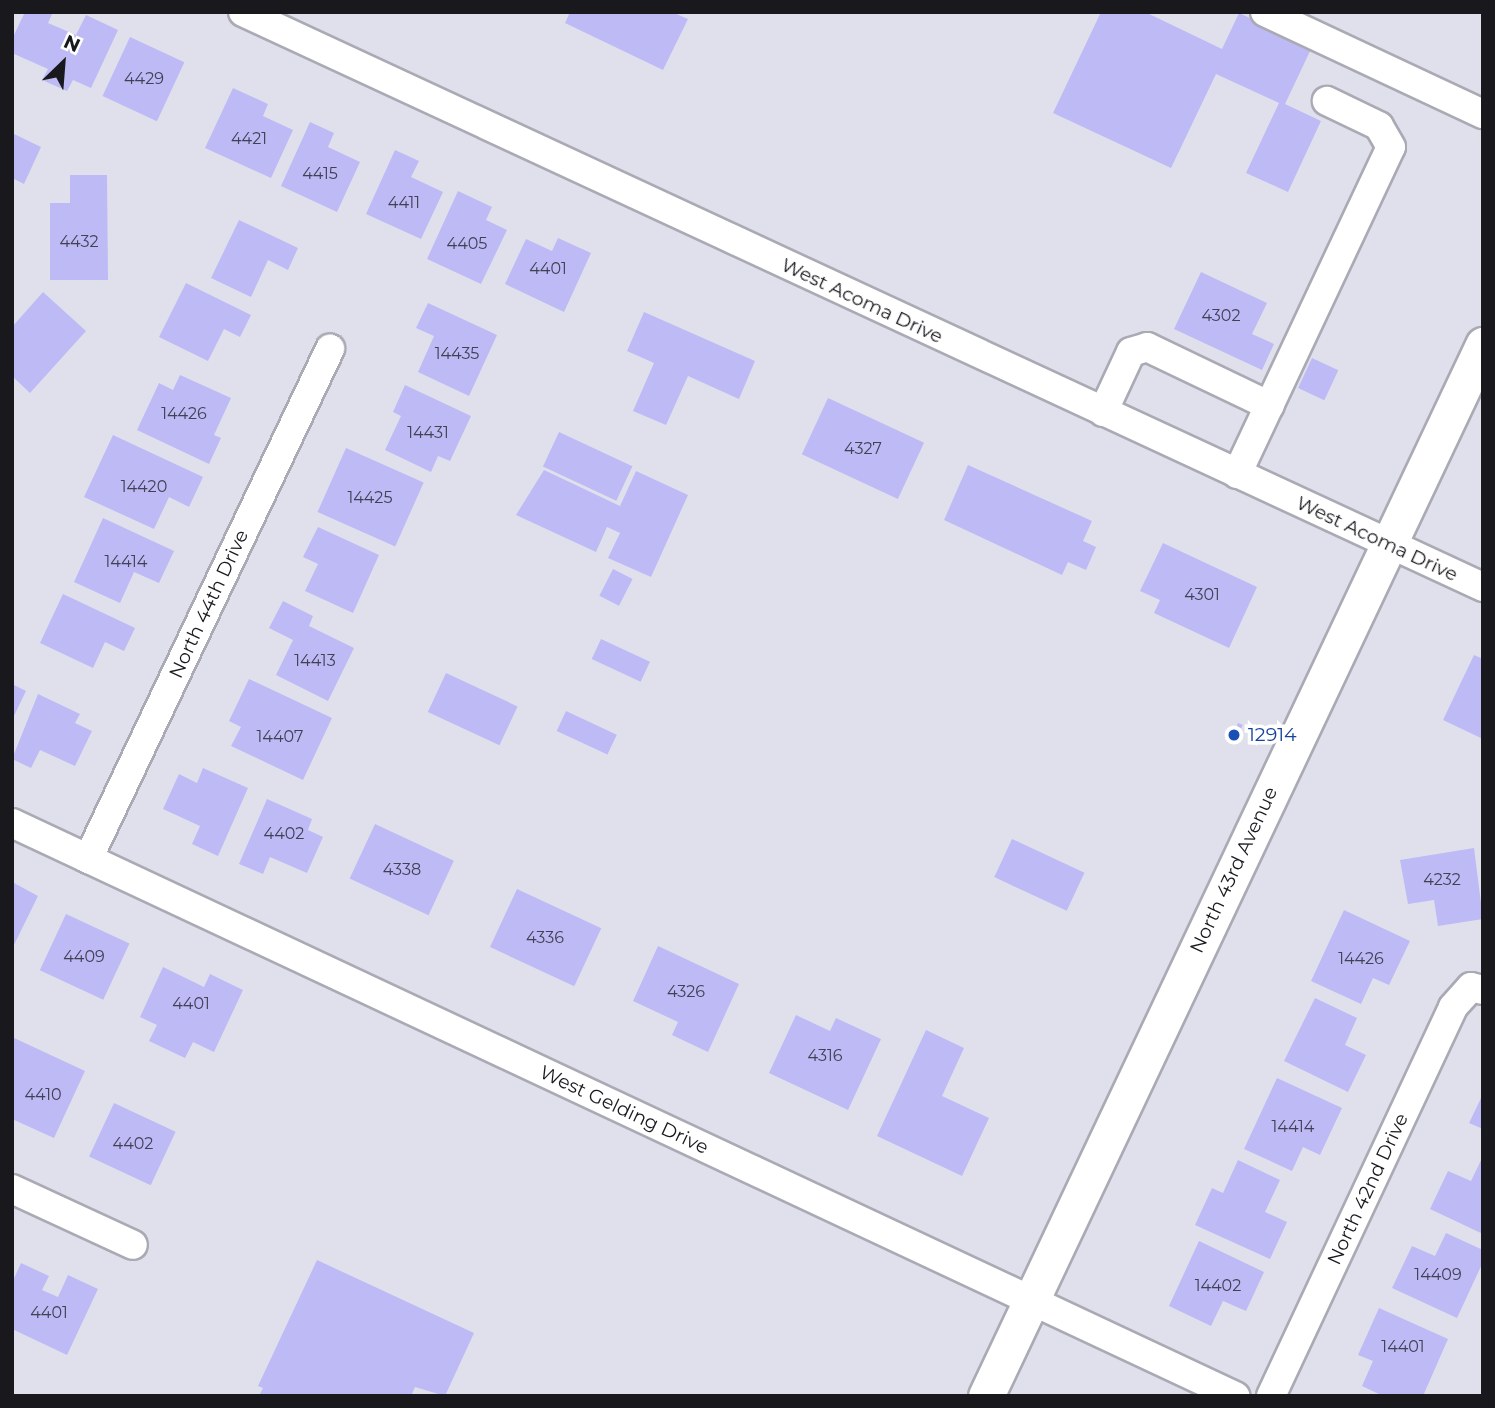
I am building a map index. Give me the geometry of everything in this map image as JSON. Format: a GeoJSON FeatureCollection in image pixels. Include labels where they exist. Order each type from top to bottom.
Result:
{"type":"FeatureCollection","features":[{"type":"Feature","properties":{"kind":"main road","name":"North 43rd Avenue"},"geometry":{"type":"LineString","coordinates":[[986,1396],[1483,345]]}},
{"type":"Feature","properties":{"kind":"street","name":"West Acoma Drive"},"geometry":{"type":"LineString","coordinates":[[243,12],[1483,587]]}},
{"type":"Feature","properties":{"kind":"street"},"geometry":{"type":"LineString","coordinates":[[1265,12],[1483,114]]}},
{"type":"Feature","properties":{"kind":"street"},"geometry":{"type":"LineString","coordinates":[[1237,474],[1391,147],[1379,125],[1327,101]]}},
{"type":"Feature","properties":{"kind":"street"},"geometry":{"type":"LineString","coordinates":[[1103,412],[1131,352],[1140,347],[1270,406]]}},
{"type":"Feature","properties":{"kind":"street","name":"North 44th Drive"},"geometry":{"type":"LineString","coordinates":[[88,859],[330,349]]}},
{"type":"Feature","properties":{"kind":"street","name":"West Gelding Drive"},"geometry":{"type":"LineString","coordinates":[[12,823],[1235,1396]]}},
{"type":"Feature","properties":{"kind":"street","name":"North 42nd Drive"},"geometry":{"type":"LineString","coordinates":[[1271,1396],[1453,1007],[1477,988]]}},
{"type":"Feature","properties":{"kind":"street"},"geometry":{"type":"LineString","coordinates":[[12,1189],[133,1245]]}},
{"type":"Feature","properties":{"kind":"building"},"geometry":{"type":"Polygon","coordinates":[[[25,12],[53,12],[48,23],[76,35],[86,15],[118,30],[91,88],[73,80],[67,91],[42,80],[48,69],[12,53],[12,39],[25,12]]]}},
{"type":"Feature","properties":{"kind":"building"},"geometry":{"type":"Polygon","coordinates":[[[570,12],[672,12],[688,19],[663,70],[565,23],[570,12]]]}},
{"type":"Feature","properties":{"kind":"building"},"geometry":{"type":"Polygon","coordinates":[[[1101,12],[1145,12],[1222,49],[1239,13],[1312,47],[1285,104],[1321,121],[1288,192],[1246,173],[1279,103],[1216,74],[1171,168],[1053,113],[1101,12]]]}},
{"type":"Feature","properties":{"kind":"building"},"geometry":{"type":"Polygon","coordinates":[[[130,37],[184,62],[157,121],[103,96],[130,37]]]}},
{"type":"Feature","properties":{"kind":"building"},"geometry":{"type":"Polygon","coordinates":[[[233,88],[268,104],[263,116],[293,130],[271,178],[205,148],[233,88]]]}},
{"type":"Feature","properties":{"kind":"building"},"geometry":{"type":"Polygon","coordinates":[[[310,122],[334,133],[328,147],[360,162],[337,212],[281,186],[310,122]]]}},
{"type":"Feature","properties":{"kind":"building"},"geometry":{"type":"Polygon","coordinates":[[[12,133],[41,147],[24,184],[12,178],[12,133]]]}},
{"type":"Feature","properties":{"kind":"building"},"geometry":{"type":"Polygon","coordinates":[[[395,150],[419,161],[411,177],[443,192],[421,239],[366,214],[395,150]]]}},
{"type":"Feature","properties":{"kind":"building"},"geometry":{"type":"Polygon","coordinates":[[[70,175],[107,175],[108,280],[50,280],[50,203],[70,203],[70,175]]]}},
{"type":"Feature","properties":{"kind":"building"},"geometry":{"type":"Polygon","coordinates":[[[458,191],[492,207],[486,220],[507,230],[481,284],[427,259],[458,191]]]}},
{"type":"Feature","properties":{"kind":"building"},"geometry":{"type":"Polygon","coordinates":[[[239,220],[298,248],[288,270],[268,260],[251,297],[211,278],[239,220]]]}},
{"type":"Feature","properties":{"kind":"building"},"geometry":{"type":"Polygon","coordinates":[[[558,238],[591,253],[564,312],[505,284],[526,239],[552,251],[558,238]]]}},
{"type":"Feature","properties":{"kind":"building"},"geometry":{"type":"Polygon","coordinates":[[[1201,272],[1267,303],[1252,334],[1274,344],[1262,370],[1174,329],[1201,272]]]}},
{"type":"Feature","properties":{"kind":"building"},"geometry":{"type":"Polygon","coordinates":[[[186,283],[251,315],[240,337],[224,329],[208,361],[159,337],[186,283]]]}},
{"type":"Feature","properties":{"kind":"building"},"geometry":{"type":"Polygon","coordinates":[[[43,292],[86,331],[30,393],[12,376],[12,327],[43,292]]]}},
{"type":"Feature","properties":{"kind":"building"},"geometry":{"type":"Polygon","coordinates":[[[428,303],[497,335],[469,396],[418,372],[434,336],[416,328],[428,303]]]}},
{"type":"Feature","properties":{"kind":"building"},"geometry":{"type":"Polygon","coordinates":[[[644,312],[755,361],[739,399],[688,376],[666,425],[633,411],[654,363],[627,351],[644,312]]]}},
{"type":"Feature","properties":{"kind":"building"},"geometry":{"type":"Polygon","coordinates":[[[1312,358],[1338,370],[1324,400],[1298,388],[1312,358]]]}},
{"type":"Feature","properties":{"kind":"building"},"geometry":{"type":"Polygon","coordinates":[[[180,375],[231,398],[214,435],[221,438],[209,464],[137,430],[159,383],[173,390],[180,375]]]}},
{"type":"Feature","properties":{"kind":"building"},"geometry":{"type":"Polygon","coordinates":[[[405,385],[471,416],[450,461],[438,456],[431,472],[385,450],[401,416],[393,412],[405,385]]]}},
{"type":"Feature","properties":{"kind":"building"},"geometry":{"type":"Polygon","coordinates":[[[828,398],[924,443],[898,499],[802,454],[828,398]]]}},
{"type":"Feature","properties":{"kind":"building"},"geometry":{"type":"Polygon","coordinates":[[[559,432],[632,466],[616,501],[543,466],[559,432]]]}},
{"type":"Feature","properties":{"kind":"building"},"geometry":{"type":"Polygon","coordinates":[[[113,435],[203,477],[189,507],[169,497],[154,529],[84,497],[113,435]]]}},
{"type":"Feature","properties":{"kind":"building"},"geometry":{"type":"Polygon","coordinates":[[[346,448],[424,483],[395,547],[318,512],[346,448]]]}},
{"type":"Feature","properties":{"kind":"building"},"geometry":{"type":"Polygon","coordinates":[[[968,465],[1092,521],[1083,541],[1096,547],[1086,570],[1068,562],[1062,575],[944,520],[968,465]]]}},
{"type":"Feature","properties":{"kind":"building"},"geometry":{"type":"Polygon","coordinates":[[[544,470],[620,506],[636,471],[688,495],[651,577],[608,558],[620,533],[607,527],[596,552],[516,515],[544,470]]]}},
{"type":"Feature","properties":{"kind":"building"},"geometry":{"type":"Polygon","coordinates":[[[103,518],[174,551],[159,583],[134,572],[120,603],[74,582],[103,518]]]}},
{"type":"Feature","properties":{"kind":"building"},"geometry":{"type":"Polygon","coordinates":[[[318,527],[379,555],[353,613],[305,591],[318,564],[303,557],[318,527]]]}},
{"type":"Feature","properties":{"kind":"building"},"geometry":{"type":"Polygon","coordinates":[[[1163,543],[1257,587],[1229,648],[1154,613],[1160,600],[1140,591],[1163,543]]]}},
{"type":"Feature","properties":{"kind":"building"},"geometry":{"type":"Polygon","coordinates":[[[613,569],[633,579],[619,606],[599,596],[613,569]]]}},
{"type":"Feature","properties":{"kind":"building"},"geometry":{"type":"Polygon","coordinates":[[[63,594],[135,628],[124,651],[105,642],[93,668],[40,643],[63,594]]]}},
{"type":"Feature","properties":{"kind":"building"},"geometry":{"type":"Polygon","coordinates":[[[283,601],[313,616],[309,626],[354,648],[328,701],[276,675],[293,640],[269,628],[283,601]]]}},
{"type":"Feature","properties":{"kind":"building"},"geometry":{"type":"Polygon","coordinates":[[[601,639],[650,662],[641,682],[592,659],[601,639]]]}},
{"type":"Feature","properties":{"kind":"building"},"geometry":{"type":"Polygon","coordinates":[[[1474,655],[1483,659],[1483,739],[1443,720],[1474,655]]]}},
{"type":"Feature","properties":{"kind":"building"},"geometry":{"type":"Polygon","coordinates":[[[446,673],[518,706],[499,745],[428,712],[446,673]]]}},
{"type":"Feature","properties":{"kind":"building"},"geometry":{"type":"Polygon","coordinates":[[[249,679],[332,718],[303,780],[231,746],[241,727],[229,721],[249,679]]]}},
{"type":"Feature","properties":{"kind":"building"},"geometry":{"type":"Polygon","coordinates":[[[12,684],[26,691],[12,720],[12,684]]]}},
{"type":"Feature","properties":{"kind":"building"},"geometry":{"type":"Polygon","coordinates":[[[38,694],[80,714],[75,723],[92,731],[75,766],[40,750],[31,768],[12,759],[38,694]]]}},
{"type":"Feature","properties":{"kind":"building"},"geometry":{"type":"Polygon","coordinates":[[[566,711],[617,735],[607,755],[557,731],[566,711]]]}},
{"type":"Feature","properties":{"kind":"building"},"geometry":{"type":"Polygon","coordinates":[[[1238,723],[1243,725],[1237,739],[1232,737],[1238,723]]]}},
{"type":"Feature","properties":{"kind":"building"},"geometry":{"type":"Polygon","coordinates":[[[203,768],[248,788],[218,856],[192,844],[200,826],[163,809],[179,774],[197,783],[203,768]]]}},
{"type":"Feature","properties":{"kind":"building"},"geometry":{"type":"Polygon","coordinates":[[[267,799],[312,819],[308,830],[323,837],[307,873],[270,857],[263,874],[239,864],[267,799]]]}},
{"type":"Feature","properties":{"kind":"building"},"geometry":{"type":"Polygon","coordinates":[[[375,824],[454,861],[428,915],[350,878],[375,824]]]}},
{"type":"Feature","properties":{"kind":"building"},"geometry":{"type":"Polygon","coordinates":[[[1012,839],[1085,873],[1067,911],[994,877],[1012,839]]]}},
{"type":"Feature","properties":{"kind":"building"},"geometry":{"type":"Polygon","coordinates":[[[1474,848],[1483,919],[1438,926],[1434,900],[1408,904],[1400,860],[1474,848]]]}},
{"type":"Feature","properties":{"kind":"building"},"geometry":{"type":"Polygon","coordinates":[[[14,883],[38,896],[12,949],[12,887],[14,883]]]}},
{"type":"Feature","properties":{"kind":"building"},"geometry":{"type":"Polygon","coordinates":[[[517,889],[601,928],[574,986],[490,947],[517,889]]]}},
{"type":"Feature","properties":{"kind":"building"},"geometry":{"type":"Polygon","coordinates":[[[1344,910],[1410,941],[1389,985],[1373,978],[1361,1004],[1311,981],[1344,910]]]}},
{"type":"Feature","properties":{"kind":"building"},"geometry":{"type":"Polygon","coordinates":[[[66,914],[129,944],[103,1000],[40,970],[66,914]]]}},
{"type":"Feature","properties":{"kind":"building"},"geometry":{"type":"Polygon","coordinates":[[[658,946],[739,984],[708,1052],[672,1035],[678,1022],[633,1001],[658,946]]]}},
{"type":"Feature","properties":{"kind":"building"},"geometry":{"type":"Polygon","coordinates":[[[163,967],[204,987],[210,974],[243,990],[214,1052],[193,1042],[185,1058],[149,1041],[157,1025],[140,1017],[163,967]]]}},
{"type":"Feature","properties":{"kind":"building"},"geometry":{"type":"Polygon","coordinates":[[[1315,998],[1357,1018],[1345,1045],[1366,1055],[1348,1092],[1284,1061],[1315,998]]]}},
{"type":"Feature","properties":{"kind":"building"},"geometry":{"type":"Polygon","coordinates":[[[796,1015],[830,1031],[836,1018],[881,1039],[848,1110],[769,1073],[796,1015]]]}},
{"type":"Feature","properties":{"kind":"building"},"geometry":{"type":"Polygon","coordinates":[[[926,1030],[964,1048],[942,1096],[989,1118],[962,1176],[877,1136],[926,1030]]]}},
{"type":"Feature","properties":{"kind":"building"},"geometry":{"type":"Polygon","coordinates":[[[12,1037],[85,1071],[54,1138],[12,1119],[12,1037]]]}},
{"type":"Feature","properties":{"kind":"building"},"geometry":{"type":"Polygon","coordinates":[[[1277,1078],[1342,1108],[1320,1155],[1303,1147],[1292,1171],[1244,1149],[1277,1078]]]}},
{"type":"Feature","properties":{"kind":"building"},"geometry":{"type":"Polygon","coordinates":[[[1483,1094],[1483,1129],[1469,1123],[1483,1094]]]}},
{"type":"Feature","properties":{"kind":"building"},"geometry":{"type":"Polygon","coordinates":[[[114,1103],[176,1132],[151,1185],[89,1156],[114,1103]]]}},
{"type":"Feature","properties":{"kind":"building"},"geometry":{"type":"Polygon","coordinates":[[[1483,1156],[1483,1234],[1430,1209],[1448,1171],[1471,1181],[1483,1156]]]}},
{"type":"Feature","properties":{"kind":"building"},"geometry":{"type":"Polygon","coordinates":[[[1238,1160],[1280,1180],[1265,1212],[1287,1222],[1270,1259],[1195,1225],[1212,1188],[1223,1193],[1238,1160]]]}},
{"type":"Feature","properties":{"kind":"building"},"geometry":{"type":"Polygon","coordinates":[[[1446,1233],[1483,1250],[1483,1262],[1457,1318],[1392,1288],[1412,1246],[1435,1256],[1446,1233]]]}},
{"type":"Feature","properties":{"kind":"building"},"geometry":{"type":"Polygon","coordinates":[[[1199,1241],[1264,1272],[1246,1311],[1223,1301],[1211,1326],[1169,1306],[1199,1241]]]}},
{"type":"Feature","properties":{"kind":"building"},"geometry":{"type":"Polygon","coordinates":[[[317,1260],[474,1333],[445,1396],[415,1387],[411,1396],[259,1396],[263,1388],[258,1386],[317,1260]]]}},
{"type":"Feature","properties":{"kind":"building"},"geometry":{"type":"Polygon","coordinates":[[[21,1263],[49,1276],[42,1290],[58,1297],[68,1275],[98,1289],[67,1355],[12,1329],[12,1283],[21,1263]]]}},
{"type":"Feature","properties":{"kind":"building"},"geometry":{"type":"Polygon","coordinates":[[[1379,1308],[1448,1339],[1423,1396],[1383,1396],[1362,1386],[1373,1361],[1358,1355],[1379,1308]]]}},
{"type":"Feature","properties":{"kind":"place","name":"12914"},"geometry":{"type":"Point","coordinates":[1234,735]}}]}
